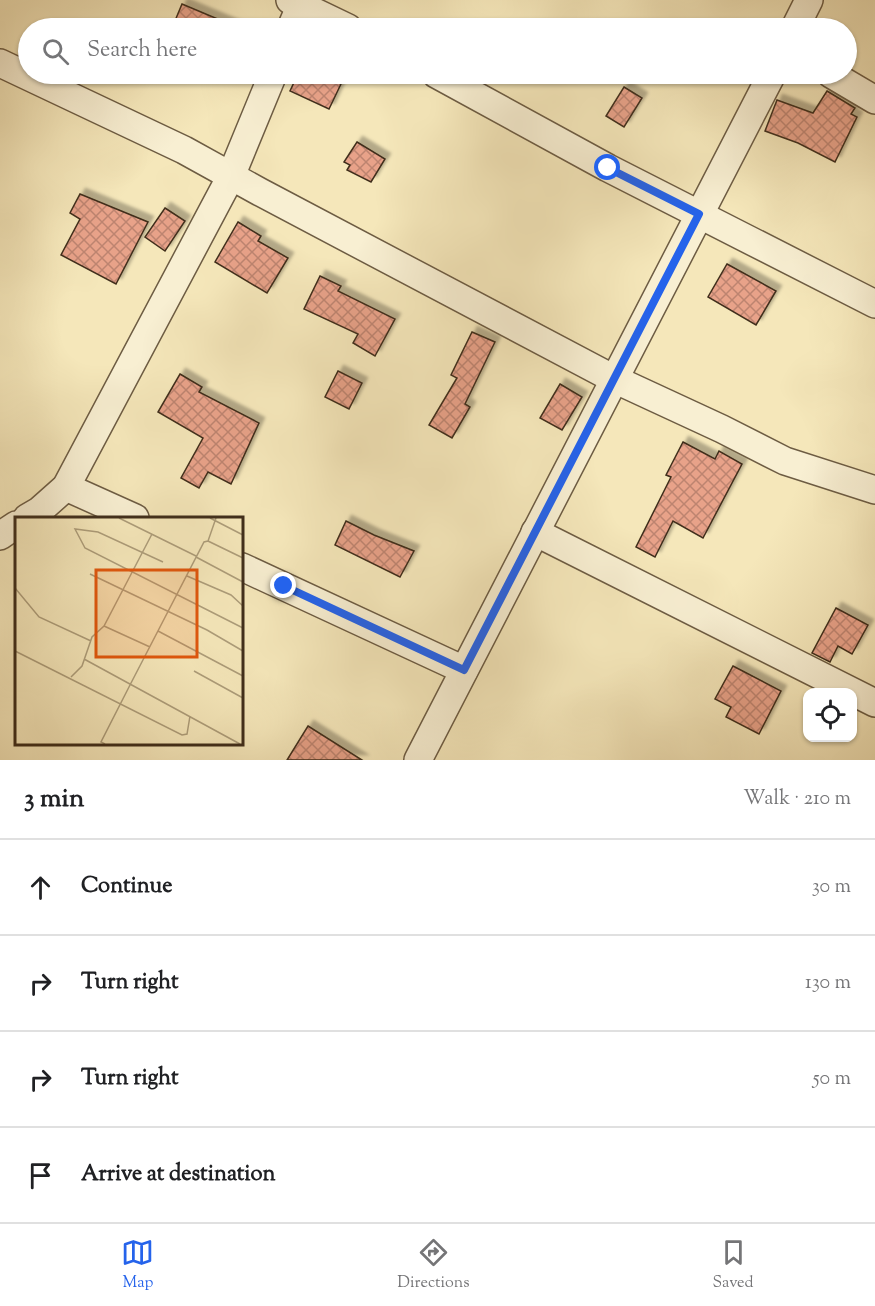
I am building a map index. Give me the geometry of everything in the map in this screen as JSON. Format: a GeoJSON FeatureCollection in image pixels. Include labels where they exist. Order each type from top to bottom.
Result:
{"type":"FeatureCollection","features":[{"type":"Feature","properties":{"kind":"street"},"geometry":{"type":"LineString","coordinates":[[800,18],[809,0]]}},
{"type":"Feature","properties":{"kind":"street"},"geometry":{"type":"LineString","coordinates":[[296,8],[322,18]]}},
{"type":"Feature","properties":{"kind":"street"},"geometry":{"type":"LineString","coordinates":[[0,63],[18,72]]}},
{"type":"Feature","properties":{"kind":"street"},"geometry":{"type":"LineString","coordinates":[[44,84],[184,150],[614,379],[785,461],[875,489]]}},
{"type":"Feature","properties":{"kind":"street"},"geometry":{"type":"LineString","coordinates":[[30,517],[66,487],[231,176],[269,84]]}},
{"type":"Feature","properties":{"kind":"street"},"geometry":{"type":"LineString","coordinates":[[454,84],[608,168],[875,304]]}},
{"type":"Feature","properties":{"kind":"street"},"geometry":{"type":"LineString","coordinates":[[418,760],[766,84]]}},
{"type":"Feature","properties":{"kind":"street"},"geometry":{"type":"LineString","coordinates":[[848,84],[875,100]]}},
{"type":"Feature","properties":{"kind":"street"},"geometry":{"type":"LineString","coordinates":[[66,487],[131,517]]}},
{"type":"Feature","properties":{"kind":"street"},"geometry":{"type":"LineString","coordinates":[[0,536],[15,526]]}},
{"type":"Feature","properties":{"kind":"street"},"geometry":{"type":"LineString","coordinates":[[535,532],[875,703]]}},
{"type":"Feature","properties":{"kind":"street"},"geometry":{"type":"LineString","coordinates":[[243,567],[464,670]]}},
{"type":"Feature","properties":{"kind":"building"},"geometry":{"type":"Polygon","coordinates":[[[182,4],[215,18],[176,18],[182,4]]]}},
{"type":"Feature","properties":{"kind":"building"},"geometry":{"type":"Polygon","coordinates":[[[293,84],[341,84],[329,109],[290,91],[293,84]]]}},
{"type":"Feature","properties":{"kind":"building"},"geometry":{"type":"Polygon","coordinates":[[[624,87],[642,98],[624,127],[606,116],[624,87]]]}},
{"type":"Feature","properties":{"kind":"building"},"geometry":{"type":"Polygon","coordinates":[[[827,91],[855,108],[851,114],[857,117],[835,162],[798,143],[765,131],[777,100],[813,113],[827,91]]]}},
{"type":"Feature","properties":{"kind":"building"},"geometry":{"type":"Polygon","coordinates":[[[357,142],[385,159],[371,182],[347,170],[350,165],[344,162],[357,142]]]}},
{"type":"Feature","properties":{"kind":"building"},"geometry":{"type":"Polygon","coordinates":[[[80,194],[148,222],[116,284],[61,255],[80,219],[70,213],[80,194]]]}},
{"type":"Feature","properties":{"kind":"building"},"geometry":{"type":"Polygon","coordinates":[[[165,208],[185,221],[165,251],[145,237],[165,208]]]}},
{"type":"Feature","properties":{"kind":"building"},"geometry":{"type":"Polygon","coordinates":[[[238,222],[261,236],[258,241],[288,258],[267,293],[215,262],[238,222]]]}},
{"type":"Feature","properties":{"kind":"building"},"geometry":{"type":"Polygon","coordinates":[[[727,264],[776,291],[756,325],[708,297],[727,264]]]}},
{"type":"Feature","properties":{"kind":"building"},"geometry":{"type":"Polygon","coordinates":[[[320,276],[341,286],[338,291],[395,319],[375,356],[353,343],[358,334],[304,309],[320,276]]]}},
{"type":"Feature","properties":{"kind":"building"},"geometry":{"type":"Polygon","coordinates":[[[472,332],[495,342],[465,404],[470,407],[452,438],[429,425],[457,378],[451,375],[472,332]]]}},
{"type":"Feature","properties":{"kind":"building"},"geometry":{"type":"Polygon","coordinates":[[[338,371],[362,383],[349,409],[325,397],[338,371]]]}},
{"type":"Feature","properties":{"kind":"building"},"geometry":{"type":"Polygon","coordinates":[[[180,374],[202,387],[199,392],[259,423],[231,484],[208,472],[199,488],[181,478],[203,438],[158,412],[180,374]]]}},
{"type":"Feature","properties":{"kind":"building"},"geometry":{"type":"Polygon","coordinates":[[[560,384],[582,397],[562,430],[540,418],[560,384]]]}},
{"type":"Feature","properties":{"kind":"building"},"geometry":{"type":"Polygon","coordinates":[[[683,442],[715,459],[719,451],[742,464],[703,538],[673,521],[655,557],[636,547],[671,477],[666,475],[683,442]]]}},
{"type":"Feature","properties":{"kind":"building"},"geometry":{"type":"Polygon","coordinates":[[[346,521],[414,551],[400,577],[335,545],[346,521]]]}},
{"type":"Feature","properties":{"kind":"building"},"geometry":{"type":"Polygon","coordinates":[[[836,608],[868,625],[852,654],[838,646],[830,662],[812,653],[836,608]]]}},
{"type":"Feature","properties":{"kind":"building"},"geometry":{"type":"Polygon","coordinates":[[[733,666],[781,691],[759,734],[726,717],[731,707],[715,699],[733,666]]]}},
{"type":"Feature","properties":{"kind":"building"},"geometry":{"type":"Polygon","coordinates":[[[308,726],[362,760],[287,760],[308,726]]]}},
{"type":"Feature","properties":{"kind":"route"},"geometry":{"type":"LineString","coordinates":[[284,586],[464,670],[699,214],[608,168]]}}]}
